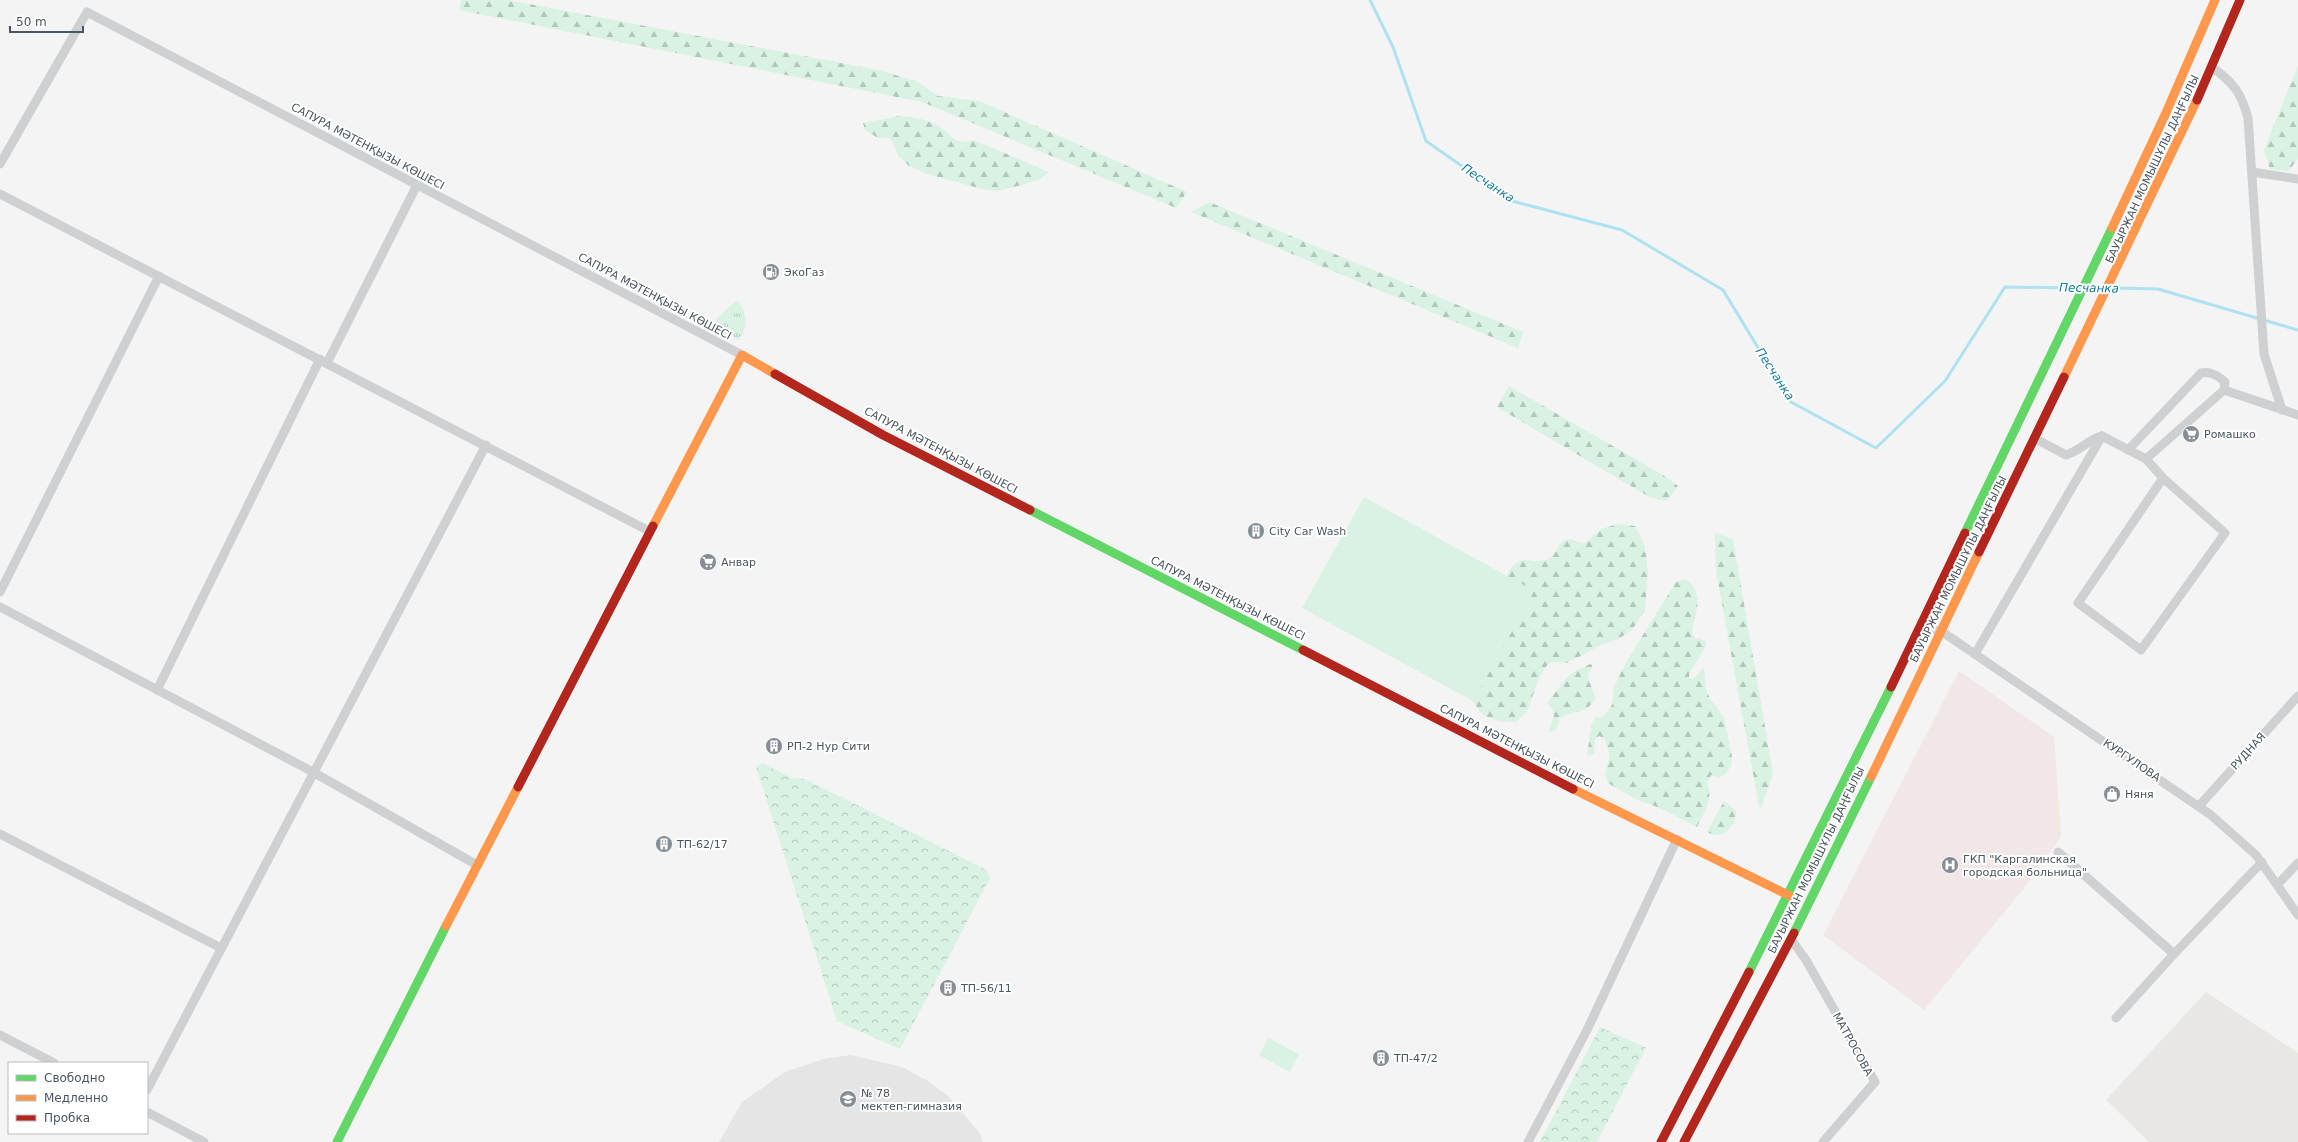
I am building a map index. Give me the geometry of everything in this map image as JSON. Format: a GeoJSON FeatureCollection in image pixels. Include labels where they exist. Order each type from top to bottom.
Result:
{"type":"FeatureCollection","features":[{"type":"Feature","properties":{"kind":"main road","name":"БАУЫРЖАН МОМЫШҰЛЫ ДАҢҒЫЛЫ"},"geometry":{"type":"LineString","coordinates":[[1661,1142],[1722,1028],[1799,901],[1941,631],[2114,276],[2169,133],[2188,67],[2215,0]]}},
{"type":"Feature","properties":{"kind":"main road","name":"БАУЫРЖАН МОМЫШҰЛЫ ДАҢҒЫЛЫ"},"geometry":{"type":"LineString","coordinates":[[1684,1142],[1740,1040],[1791,939],[1799,901],[1921,626],[2092,271],[2169,133],[2213,68],[2240,0]]}},
{"type":"Feature","properties":{"kind":"main road"},"geometry":{"type":"LineString","coordinates":[[337,1142],[477,864],[649,531],[742,355]]}},
{"type":"Feature","properties":{"kind":"main road","name":"САПУРА МӘТЕНҚЫЗЫ КӨШЕСІ"},"geometry":{"type":"LineString","coordinates":[[742,355],[890,438],[1615,810],[1677,839],[1799,901]]}},
{"type":"Feature","properties":{"kind":"main road"},"geometry":{"type":"LineString","coordinates":[[1722,1028],[1740,1040]]}},
{"type":"Feature","properties":{"kind":"street","name":"САПУРА МӘТЕНҚЫЗЫ КӨШЕСІ"},"geometry":{"type":"LineString","coordinates":[[0,164],[87,12],[742,355]]}},
{"type":"Feature","properties":{"kind":"street"},"geometry":{"type":"LineString","coordinates":[[2213,68],[2228,78],[2242,97],[2248,118],[2264,354],[2282,410]]}},
{"type":"Feature","properties":{"kind":"street"},"geometry":{"type":"LineString","coordinates":[[2252,172],[2298,179]]}},
{"type":"Feature","properties":{"kind":"street"},"geometry":{"type":"LineString","coordinates":[[157,690],[324,361],[417,185]]}},
{"type":"Feature","properties":{"kind":"street"},"geometry":{"type":"LineString","coordinates":[[0,194],[486,445],[649,531]]}},
{"type":"Feature","properties":{"kind":"street"},"geometry":{"type":"LineString","coordinates":[[0,592],[159,276]]}},
{"type":"Feature","properties":{"kind":"street"},"geometry":{"type":"LineString","coordinates":[[2128,450],[2201,373],[2207,372],[2216,375],[2225,382],[2224,390],[2146,459]]}},
{"type":"Feature","properties":{"kind":"street"},"geometry":{"type":"LineString","coordinates":[[2224,390],[2298,415]]}},
{"type":"Feature","properties":{"kind":"street"},"geometry":{"type":"LineString","coordinates":[[1975,654],[2102,436]]}},
{"type":"Feature","properties":{"kind":"street"},"geometry":{"type":"LineString","coordinates":[[2034,438],[2066,455],[2073,453],[2096,437],[2102,436],[2146,459],[2163,478],[2225,533],[2142,650],[2078,603],[2163,478]]}},
{"type":"Feature","properties":{"kind":"street"},"geometry":{"type":"LineString","coordinates":[[148,1088],[486,445]]}},
{"type":"Feature","properties":{"kind":"street"},"geometry":{"type":"LineString","coordinates":[[0,607],[313,772],[477,864]]}},
{"type":"Feature","properties":{"kind":"street"},"geometry":{"type":"LineString","coordinates":[[1921,626],[1941,631]]}},
{"type":"Feature","properties":{"kind":"street","name":"КУРГУЛОВА"},"geometry":{"type":"LineString","coordinates":[[1941,631],[2199,806],[2237,837],[2262,862],[2298,915]]}},
{"type":"Feature","properties":{"kind":"street","name":"РУДНАЯ"},"geometry":{"type":"LineString","coordinates":[[2199,806],[2298,696]]}},
{"type":"Feature","properties":{"kind":"street"},"geometry":{"type":"LineString","coordinates":[[0,834],[221,948]]}},
{"type":"Feature","properties":{"kind":"street"},"geometry":{"type":"LineString","coordinates":[[1528,1142],[1587,1030],[1677,839]]}},
{"type":"Feature","properties":{"kind":"street"},"geometry":{"type":"LineString","coordinates":[[2058,852],[2174,954]]}},
{"type":"Feature","properties":{"kind":"street"},"geometry":{"type":"LineString","coordinates":[[2116,1018],[2174,954],[2262,862]]}},
{"type":"Feature","properties":{"kind":"street"},"geometry":{"type":"LineString","coordinates":[[2278,884],[2298,862]]}},
{"type":"Feature","properties":{"kind":"street","name":"МАТРОСОВА"},"geometry":{"type":"LineString","coordinates":[[1791,939],[1806,960],[1875,1082],[1823,1142]]}},
{"type":"Feature","properties":{"kind":"street"},"geometry":{"type":"LineString","coordinates":[[0,1035],[52,1062]]}},
{"type":"Feature","properties":{"kind":"street"},"geometry":{"type":"LineString","coordinates":[[148,1113],[204,1142]]}},
{"type":"Feature","properties":{"kind":"shaded area","name":"ГКП \"Каргалинская городская больница\""},"geometry":{"type":"Polygon","coordinates":[[[1959,671],[2054,737],[2061,837],[2020,893],[1924,1010],[1823,935],[1959,671]]]}},
{"type":"Feature","properties":{"kind":"shaded area"},"geometry":{"type":"Polygon","coordinates":[[[2206,992],[2298,1053],[2298,1142],[2149,1142],[2106,1100],[2206,992]]]}},
{"type":"Feature","properties":{"kind":"shaded area","name":"№ 78 мектеп-гимназия"},"geometry":{"type":"Polygon","coordinates":[[[851,1055],[902,1067],[928,1081],[948,1096],[979,1132],[983,1142],[719,1142],[742,1102],[785,1072],[824,1059],[851,1055]]]}},
{"type":"Feature","properties":{"kind":"green space"},"geometry":{"type":"Polygon","coordinates":[[[461,0],[508,0],[878,70],[916,81],[938,96],[979,101],[1187,192],[1176,208],[922,102],[459,10],[461,0]]]}},
{"type":"Feature","properties":{"kind":"green space"},"geometry":{"type":"Polygon","coordinates":[[[2298,65],[2298,159],[2288,171],[2270,169],[2264,150],[2298,65]]]}},
{"type":"Feature","properties":{"kind":"green space"},"geometry":{"type":"Polygon","coordinates":[[[900,116],[928,121],[937,125],[957,141],[967,142],[974,140],[1049,172],[1038,180],[997,191],[982,189],[927,174],[909,166],[899,156],[890,138],[878,138],[865,130],[863,123],[900,116]]]}},
{"type":"Feature","properties":{"kind":"green space"},"geometry":{"type":"Polygon","coordinates":[[[1209,202],[1523,332],[1518,348],[1191,212],[1209,202]]]}},
{"type":"Feature","properties":{"kind":"green space"},"geometry":{"type":"Polygon","coordinates":[[[736,301],[739,302],[742,307],[746,321],[744,331],[738,340],[716,328],[714,325],[716,319],[736,301]]]}},
{"type":"Feature","properties":{"kind":"green space"},"geometry":{"type":"Polygon","coordinates":[[[1509,386],[1663,475],[1678,486],[1667,501],[1651,498],[1497,407],[1509,386]]]}},
{"type":"Feature","properties":{"kind":"green space"},"geometry":{"type":"Polygon","coordinates":[[[1364,497],[1534,591],[1473,701],[1302,608],[1364,497]]]}},
{"type":"Feature","properties":{"kind":"green space"},"geometry":{"type":"Polygon","coordinates":[[[1618,524],[1635,526],[1643,541],[1646,553],[1648,571],[1645,610],[1632,630],[1618,639],[1601,645],[1567,663],[1552,662],[1547,665],[1540,676],[1527,711],[1516,722],[1497,721],[1486,716],[1473,701],[1534,591],[1506,576],[1521,560],[1541,561],[1548,559],[1554,554],[1560,544],[1566,540],[1570,539],[1585,543],[1601,529],[1618,524]]]}},
{"type":"Feature","properties":{"kind":"green space"},"geometry":{"type":"Polygon","coordinates":[[[1715,533],[1733,539],[1773,774],[1760,811],[1716,571],[1715,533]]]}},
{"type":"Feature","properties":{"kind":"green space"},"geometry":{"type":"Polygon","coordinates":[[[1685,579],[1696,591],[1698,604],[1692,633],[1696,639],[1700,638],[1705,641],[1706,646],[1689,674],[1689,678],[1693,679],[1704,667],[1706,689],[1710,699],[1724,717],[1732,757],[1731,766],[1725,775],[1719,777],[1711,775],[1707,783],[1709,789],[1709,800],[1697,827],[1660,808],[1635,799],[1608,783],[1605,774],[1609,758],[1608,748],[1604,738],[1599,736],[1595,740],[1594,753],[1590,756],[1587,754],[1592,724],[1596,717],[1603,717],[1612,705],[1614,687],[1625,664],[1676,582],[1685,579]]]}},
{"type":"Feature","properties":{"kind":"green space"},"geometry":{"type":"Polygon","coordinates":[[[1590,664],[1593,665],[1588,676],[1596,698],[1587,708],[1582,711],[1559,719],[1557,729],[1548,733],[1554,716],[1553,710],[1547,703],[1570,674],[1590,664]]]}},
{"type":"Feature","properties":{"kind":"green space"},"geometry":{"type":"Polygon","coordinates":[[[762,763],[792,778],[805,779],[987,870],[990,878],[900,1049],[837,1021],[756,767],[762,763]]]}},
{"type":"Feature","properties":{"kind":"green space"},"geometry":{"type":"Polygon","coordinates":[[[1724,801],[1736,811],[1734,823],[1724,834],[1714,835],[1707,832],[1724,801]]]}},
{"type":"Feature","properties":{"kind":"green space"},"geometry":{"type":"Polygon","coordinates":[[[1600,1027],[1646,1048],[1597,1142],[1540,1142],[1600,1027]]]}},
{"type":"Feature","properties":{"kind":"green space"},"geometry":{"type":"Polygon","coordinates":[[[1268,1038],[1299,1054],[1290,1072],[1259,1055],[1268,1038]]]}},
{"type":"Feature","properties":{"kind":"waterway","name":"Песчанка"},"geometry":{"type":"LineString","coordinates":[[1370,0],[1393,47],[1426,141],[1512,201],[1622,230],[1723,290],[1791,402],[1876,448],[1945,381],[2005,287],[2078,288]]}},
{"type":"Feature","properties":{"kind":"waterway","name":"Песчанка"},"geometry":{"type":"LineString","coordinates":[[2088,288],[2102,288]]}},
{"type":"Feature","properties":{"kind":"waterway","name":"Песчанка"},"geometry":{"type":"LineString","coordinates":[[2114,288],[2158,289],[2298,330]]}},
{"type":"Feature","properties":{"kind":"traffic: fast"},"geometry":{"type":"LineString","coordinates":[[1965,533],[2112,228]]}},
{"type":"Feature","properties":{"kind":"traffic: fast"},"geometry":{"type":"LineString","coordinates":[[1030,510],[1303,650]]}},
{"type":"Feature","properties":{"kind":"traffic: fast"},"geometry":{"type":"LineString","coordinates":[[1749,972],[1891,687]]}},
{"type":"Feature","properties":{"kind":"traffic: fast"},"geometry":{"type":"LineString","coordinates":[[1794,933],[1871,777]]}},
{"type":"Feature","properties":{"kind":"traffic: fast"},"geometry":{"type":"LineString","coordinates":[[337,1142],[446,926]]}},
{"type":"Feature","properties":{"kind":"traffic: slow"},"geometry":{"type":"LineString","coordinates":[[2112,228],[2165,115],[2215,0]]}},
{"type":"Feature","properties":{"kind":"traffic: slow"},"geometry":{"type":"LineString","coordinates":[[2064,377],[2197,100]]}},
{"type":"Feature","properties":{"kind":"traffic: slow"},"geometry":{"type":"LineString","coordinates":[[653,526],[742,355],[775,374]]}},
{"type":"Feature","properties":{"kind":"traffic: slow"},"geometry":{"type":"LineString","coordinates":[[1871,777],[1979,552]]}},
{"type":"Feature","properties":{"kind":"traffic: slow"},"geometry":{"type":"LineString","coordinates":[[446,926],[518,787]]}},
{"type":"Feature","properties":{"kind":"traffic: slow"},"geometry":{"type":"LineString","coordinates":[[1573,789],[1790,896]]}},
{"type":"Feature","properties":{"kind":"traffic: jam"},"geometry":{"type":"LineString","coordinates":[[2197,100],[2240,0]]}},
{"type":"Feature","properties":{"kind":"traffic: jam"},"geometry":{"type":"LineString","coordinates":[[775,374],[883,435],[1030,510]]}},
{"type":"Feature","properties":{"kind":"traffic: jam"},"geometry":{"type":"LineString","coordinates":[[1979,552],[2064,377]]}},
{"type":"Feature","properties":{"kind":"traffic: jam"},"geometry":{"type":"LineString","coordinates":[[518,787],[653,526]]}},
{"type":"Feature","properties":{"kind":"traffic: jam"},"geometry":{"type":"LineString","coordinates":[[1891,687],[1965,533]]}},
{"type":"Feature","properties":{"kind":"traffic: jam"},"geometry":{"type":"LineString","coordinates":[[1303,650],[1573,789]]}},
{"type":"Feature","properties":{"kind":"traffic: jam"},"geometry":{"type":"LineString","coordinates":[[1684,1142],[1794,933]]}},
{"type":"Feature","properties":{"kind":"traffic: jam"},"geometry":{"type":"LineString","coordinates":[[1661,1142],[1749,972]]}},
{"type":"Feature","properties":{"kind":"place","name":"ЭкоГаз"},"geometry":{"type":"Point","coordinates":[771,272]}},
{"type":"Feature","properties":{"kind":"place","name":"Ромашко"},"geometry":{"type":"Point","coordinates":[2191,434]}},
{"type":"Feature","properties":{"kind":"place","name":"City Car Wash"},"geometry":{"type":"Point","coordinates":[1256,531]}},
{"type":"Feature","properties":{"kind":"place","name":"Анвар"},"geometry":{"type":"Point","coordinates":[708,562]}},
{"type":"Feature","properties":{"kind":"place","name":"РП-2 Нур Сити"},"geometry":{"type":"Point","coordinates":[774,746]}},
{"type":"Feature","properties":{"kind":"place","name":"Няня"},"geometry":{"type":"Point","coordinates":[2112,794]}},
{"type":"Feature","properties":{"kind":"place","name":"ТП-62/17"},"geometry":{"type":"Point","coordinates":[664,844]}},
{"type":"Feature","properties":{"kind":"place","name":"ГКП \"Каргалинская городская больница\""},"geometry":{"type":"Point","coordinates":[1950,865]}},
{"type":"Feature","properties":{"kind":"place","name":"ТП-56/11"},"geometry":{"type":"Point","coordinates":[948,988]}},
{"type":"Feature","properties":{"kind":"place","name":"ТП-47/2"},"geometry":{"type":"Point","coordinates":[1381,1058]}},
{"type":"Feature","properties":{"kind":"place","name":"№ 78 мектеп-гимназия"},"geometry":{"type":"Point","coordinates":[848,1099]}}]}
